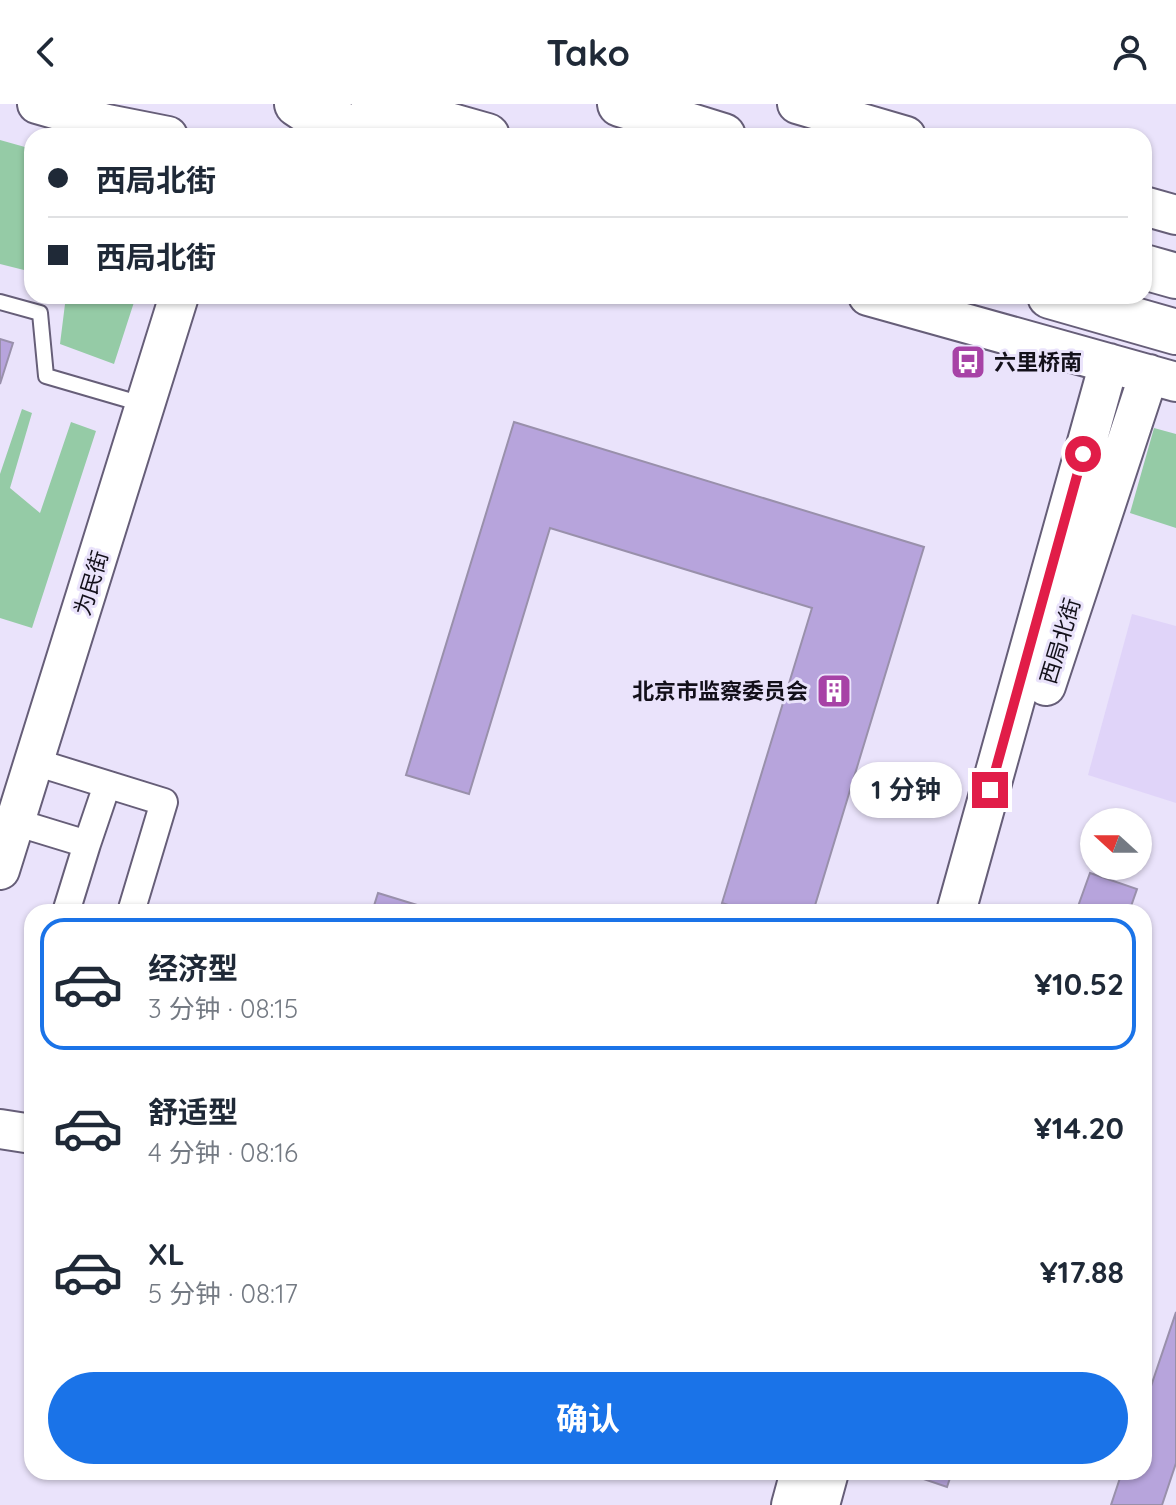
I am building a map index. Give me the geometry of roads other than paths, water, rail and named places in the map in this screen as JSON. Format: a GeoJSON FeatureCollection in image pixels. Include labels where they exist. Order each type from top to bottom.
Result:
{"type":"FeatureCollection","features":[{"type":"Feature","properties":{"kind":"highway"},"geometry":{"type":"LineString","coordinates":[[297,104],[315,116],[353,128]]}},
{"type":"Feature","properties":{"kind":"highway"},"geometry":{"type":"LineString","coordinates":[[374,104],[459,128]]}},
{"type":"Feature","properties":{"kind":"highway"},"geometry":{"type":"LineString","coordinates":[[620,104],[697,128]]}},
{"type":"Feature","properties":{"kind":"highway"},"geometry":{"type":"LineString","coordinates":[[1152,258],[1176,257]]}},
{"type":"Feature","properties":{"kind":"highway"},"geometry":{"type":"LineString","coordinates":[[1152,269],[1176,276]]}},
{"type":"Feature","properties":{"kind":"highway"},"geometry":{"type":"LineString","coordinates":[[1078,304],[1176,332]]}},
{"type":"Feature","properties":{"kind":"street"},"geometry":{"type":"LineString","coordinates":[[37,104],[127,128]]}},
{"type":"Feature","properties":{"kind":"street"},"geometry":{"type":"LineString","coordinates":[[797,104],[879,128]]}},
{"type":"Feature","properties":{"kind":"street"},"geometry":{"type":"LineString","coordinates":[[1152,208],[1176,215]]}},
{"type":"Feature","properties":{"kind":"street","name":"为民街"},"geometry":{"type":"LineString","coordinates":[[0,870],[177,304]]}},
{"type":"Feature","properties":{"kind":"street"},"geometry":{"type":"LineString","coordinates":[[897,304],[1162,378]]}},
{"type":"Feature","properties":{"kind":"street","name":"西局北街"},"geometry":{"type":"LineString","coordinates":[[958,904],[1109,363]]}},
{"type":"Feature","properties":{"kind":"street","name":"西局北街"},"geometry":{"type":"LineString","coordinates":[[985,904],[1054,655],[1162,378]]}},
{"type":"Feature","properties":{"kind":"street"},"geometry":{"type":"LineString","coordinates":[[35,762],[164,802],[133,904]]}},
{"type":"Feature","properties":{"kind":"street"},"geometry":{"type":"LineString","coordinates":[[68,904],[107,785]]}},
{"type":"Feature","properties":{"kind":"street"},"geometry":{"type":"LineString","coordinates":[[15,822],[87,844]]}},
{"type":"Feature","properties":{"kind":"street"},"geometry":{"type":"LineString","coordinates":[[0,1129],[24,1133]]}},
{"type":"Feature","properties":{"kind":"street"},"geometry":{"type":"LineString","coordinates":[[791,1505],[798,1480]]}},
{"type":"Feature","properties":{"kind":"street"},"geometry":{"type":"LineString","coordinates":[[820,1505],[827,1480]]}},
{"type":"Feature","properties":{"kind":"lane"},"geometry":{"type":"LineString","coordinates":[[0,302],[40,313],[46,376],[146,405]]}},
{"type":"Feature","properties":{"kind":"place","name":"六里桥南"},"geometry":{"type":"Point","coordinates":[968,362]}},
{"type":"Feature","properties":{"kind":"place","name":"北京市监察委员会"},"geometry":{"type":"Point","coordinates":[834,691]}}]}
